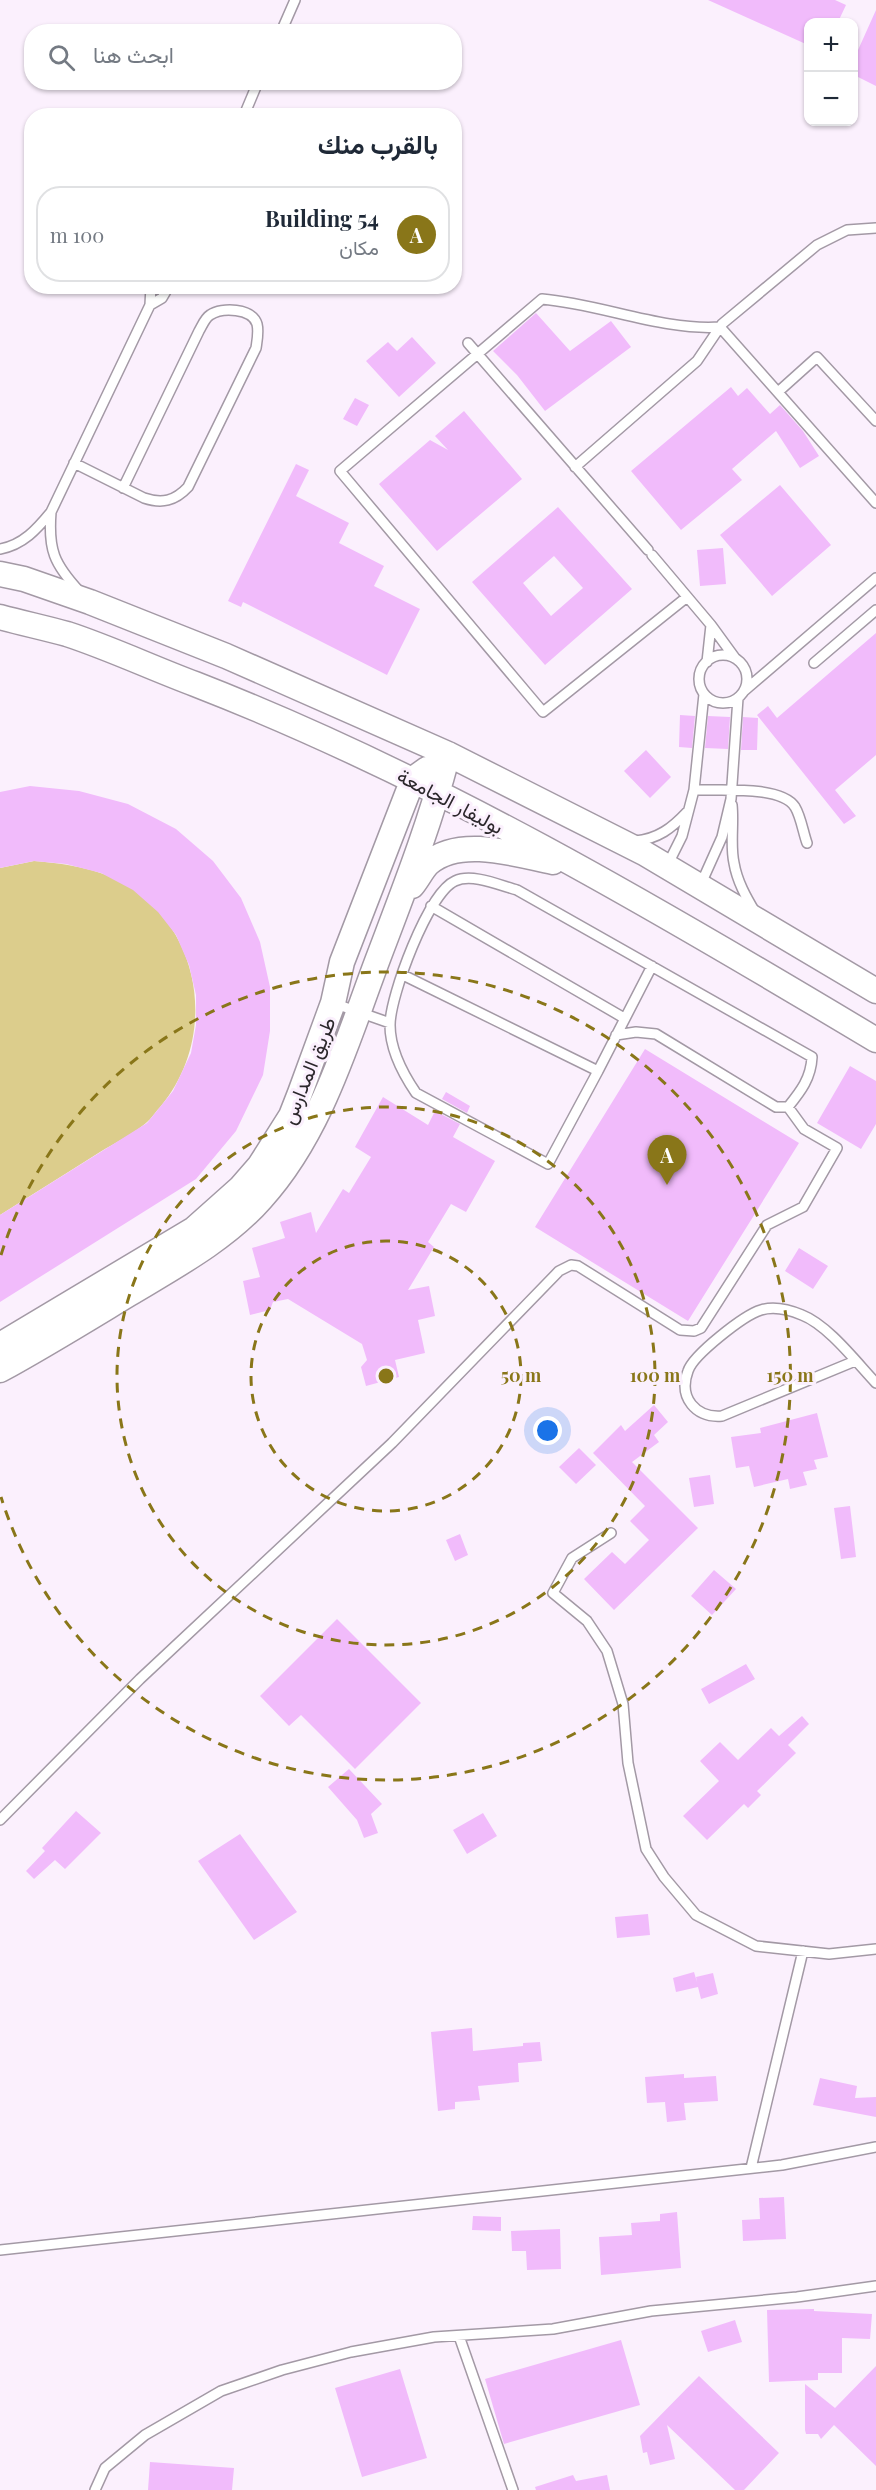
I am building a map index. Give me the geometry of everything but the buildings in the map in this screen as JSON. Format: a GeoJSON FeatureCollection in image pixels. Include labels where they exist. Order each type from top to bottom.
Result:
{"type":"FeatureCollection","features":[{"type":"Feature","properties":{"kind":"street","name":"بوليفار الجامعة"},"geometry":{"type":"LineString","coordinates":[[0,574],[24,579],[90,602],[226,656],[448,754],[667,866],[876,991]]}},
{"type":"Feature","properties":{"kind":"street","name":"بوليفار الجامعة"},"geometry":{"type":"LineString","coordinates":[[0,617],[67,635],[263,710],[413,778],[438,794],[585,869],[678,921],[876,1040]]}},
{"type":"Feature","properties":{"kind":"street"},"geometry":{"type":"LineString","coordinates":[[413,778],[448,754]]}},
{"type":"Feature","properties":{"kind":"street"},"geometry":{"type":"LineString","coordinates":[[0,1370],[166,1272],[229,1228],[261,1200],[302,1144],[358,1012],[438,794],[448,754]]}},
{"type":"Feature","properties":{"kind":"street","name":"طريق المدارس"},"geometry":{"type":"LineString","coordinates":[[0,1346],[194,1228],[240,1188],[260,1165],[291,1116],[333,1003],[342,962],[413,778]]}},
{"type":"Feature","properties":{"kind":"street"},"geometry":{"type":"LineString","coordinates":[[397,907],[429,863],[451,850],[494,850],[585,869]]}},
{"type":"Feature","properties":{"kind":"lane"},"geometry":{"type":"LineString","coordinates":[[285,24],[296,0]]}},
{"type":"Feature","properties":{"kind":"lane"},"geometry":{"type":"LineString","coordinates":[[247,108],[255,90]]}},
{"type":"Feature","properties":{"kind":"lane"},"geometry":{"type":"LineString","coordinates":[[575,467],[698,361],[720,327],[817,245],[847,230],[876,228]]}},
{"type":"Feature","properties":{"kind":"lane"},"geometry":{"type":"LineString","coordinates":[[0,549],[30,535],[51,512],[150,305],[151,294]]}},
{"type":"Feature","properties":{"kind":"lane"},"geometry":{"type":"LineString","coordinates":[[150,305],[164,294]]}},
{"type":"Feature","properties":{"kind":"lane"},"geometry":{"type":"LineString","coordinates":[[687,597],[543,712],[340,471],[542,299],[573,301],[698,328],[720,327]]}},
{"type":"Feature","properties":{"kind":"lane"},"geometry":{"type":"LineString","coordinates":[[74,463],[123,488],[144,498],[166,502],[181,494],[188,487],[256,348],[257,325],[253,318],[242,312],[226,310],[209,315],[198,331],[123,488]]}},
{"type":"Feature","properties":{"kind":"lane"},"geometry":{"type":"LineString","coordinates":[[720,327],[876,503]]}},
{"type":"Feature","properties":{"kind":"lane"},"geometry":{"type":"LineString","coordinates":[[468,343],[650,552],[711,625],[746,673],[741,694],[731,795],[722,837],[700,886]]}},
{"type":"Feature","properties":{"kind":"lane"},"geometry":{"type":"LineString","coordinates":[[778,392],[817,357],[876,421]]}},
{"type":"Feature","properties":{"kind":"lane"},"geometry":{"type":"LineString","coordinates":[[51,512],[50,543],[53,555],[59,568],[90,602]]}},
{"type":"Feature","properties":{"kind":"lane"},"geometry":{"type":"LineString","coordinates":[[711,625],[707,662],[700,676],[700,685],[704,694],[711,700],[720,703],[730,702],[876,578]]}},
{"type":"Feature","properties":{"kind":"lane"},"geometry":{"type":"LineString","coordinates":[[814,663],[876,610]]}},
{"type":"Feature","properties":{"kind":"lane"},"geometry":{"type":"LineString","coordinates":[[707,662],[717,656],[726,655],[735,658]]}},
{"type":"Feature","properties":{"kind":"lane"},"geometry":{"type":"LineString","coordinates":[[667,866],[682,836],[694,790],[704,694]]}},
{"type":"Feature","properties":{"kind":"lane"},"geometry":{"type":"LineString","coordinates":[[694,790],[731,795],[783,795],[796,808],[807,843]]}},
{"type":"Feature","properties":{"kind":"lane"},"geometry":{"type":"LineString","coordinates":[[731,795],[734,824],[733,861],[740,884],[755,911],[785,937]]}},
{"type":"Feature","properties":{"kind":"lane"},"geometry":{"type":"LineString","coordinates":[[623,842],[647,840],[660,835],[673,827],[689,811]]}},
{"type":"Feature","properties":{"kind":"lane"},"geometry":{"type":"LineString","coordinates":[[616,1035],[636,1032],[656,1034],[776,1107],[788,1107],[801,1092],[811,1072],[812,1057],[652,966],[517,890],[470,878],[456,880],[445,887],[431,906],[403,975],[390,1023],[392,1042],[406,1079],[416,1093],[548,1164],[652,966]]}},
{"type":"Feature","properties":{"kind":"lane"},"geometry":{"type":"LineString","coordinates":[[431,906],[624,1018]]}},
{"type":"Feature","properties":{"kind":"lane"},"geometry":{"type":"LineString","coordinates":[[403,975],[598,1071]]}},
{"type":"Feature","properties":{"kind":"lane"},"geometry":{"type":"LineString","coordinates":[[333,1003],[390,1023]]}},
{"type":"Feature","properties":{"kind":"lane"},"geometry":{"type":"LineString","coordinates":[[0,1820],[140,1679],[392,1443],[559,1271],[571,1265],[578,1266],[680,1330],[701,1328],[767,1225],[803,1207],[837,1148],[804,1130],[788,1107]]}},
{"type":"Feature","properties":{"kind":"lane"},"geometry":{"type":"LineString","coordinates":[[855,1361],[722,1416],[700,1413],[690,1402],[687,1391],[687,1372],[698,1356],[748,1316],[761,1310],[787,1310],[804,1316],[822,1328],[855,1361],[876,1383]]}},
{"type":"Feature","properties":{"kind":"lane"},"geometry":{"type":"LineString","coordinates":[[611,1533],[572,1558],[553,1593],[587,1621],[606,1651],[623,1704],[628,1763],[646,1849],[664,1877],[696,1915],[756,1946],[830,1954],[876,1949]]}},
{"type":"Feature","properties":{"kind":"lane"},"geometry":{"type":"LineString","coordinates":[[752,2168],[803,1951]]}},
{"type":"Feature","properties":{"kind":"lane"},"geometry":{"type":"LineString","coordinates":[[0,2250],[782,2165],[876,2147]]}},
{"type":"Feature","properties":{"kind":"lane"},"geometry":{"type":"LineString","coordinates":[[95,2490],[105,2468],[145,2435],[221,2391],[282,2370],[351,2352],[434,2337],[553,2329],[651,2312],[798,2297],[876,2286]]}},
{"type":"Feature","properties":{"kind":"lane"},"geometry":{"type":"LineString","coordinates":[[459,2336],[513,2490]]}},
{"type":"Feature","properties":{"kind":"shaded area"},"geometry":{"type":"Polygon","coordinates":[[[34,861],[98,872],[133,889],[157,910],[175,934],[188,962],[194,991],[195,1022],[190,1052],[178,1080],[148,1121],[130,1135],[0,1215],[0,868],[34,861]]]}},
{"type":"Feature","properties":{"kind":"place","name":"Building 54"},"geometry":{"type":"Point","coordinates":[667,1185]}}]}
